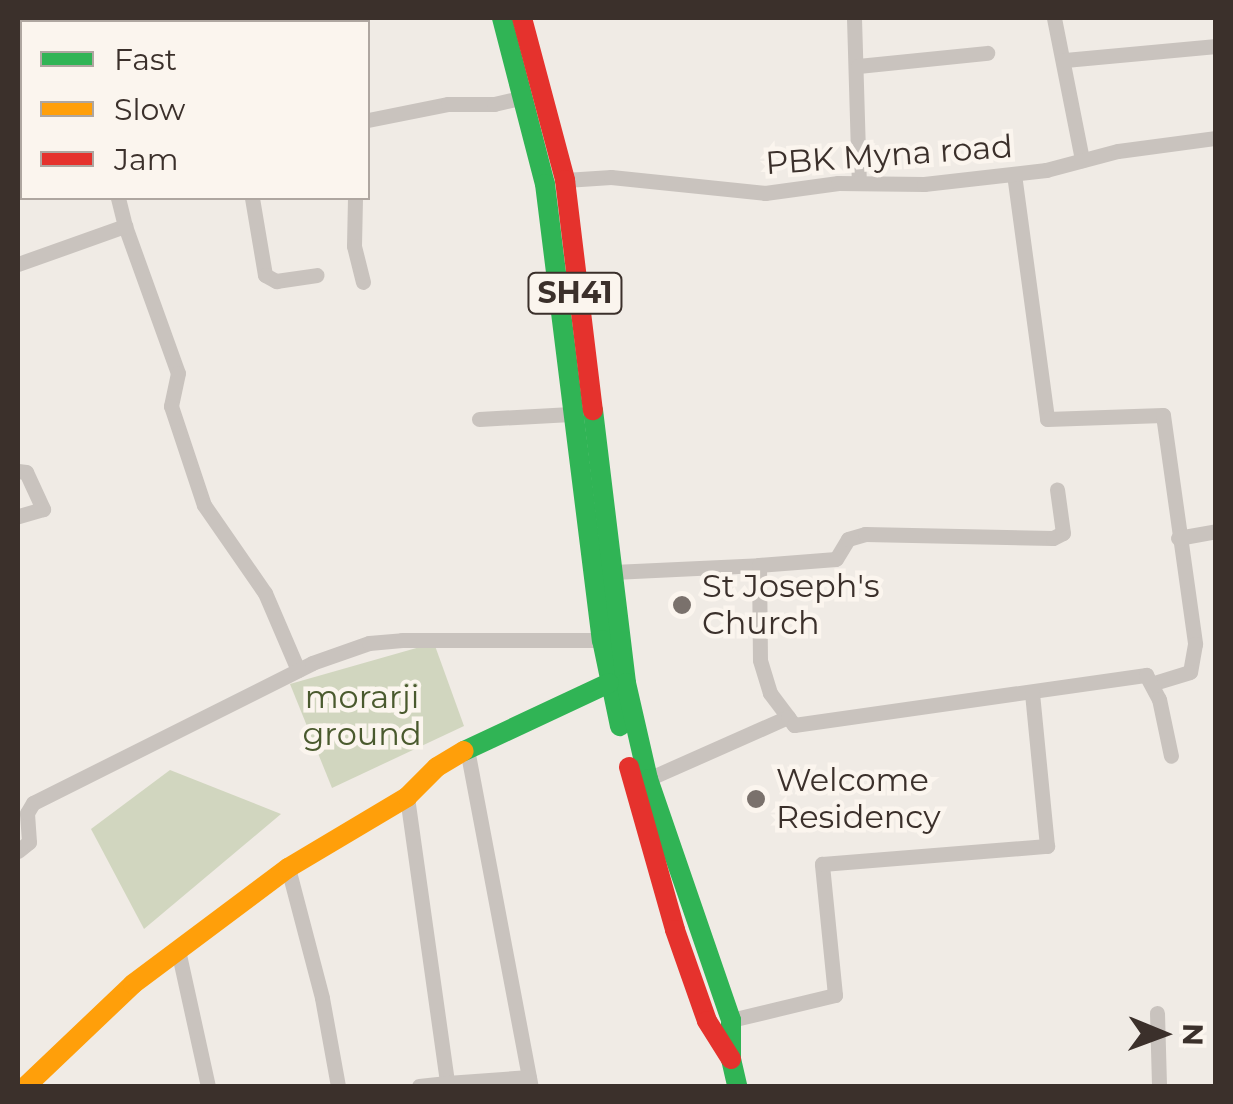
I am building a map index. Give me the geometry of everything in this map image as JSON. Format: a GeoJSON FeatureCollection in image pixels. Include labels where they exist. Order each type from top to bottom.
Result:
{"type":"FeatureCollection","features":[{"type":"Feature","properties":{"kind":"main road"},"geometry":{"type":"LineString","coordinates":[[502,18],[545,184],[571,414],[609,683],[675,930],[707,1021],[731,1060]]}},
{"type":"Feature","properties":{"kind":"main road","name":"SH41"},"geometry":{"type":"LineString","coordinates":[[522,18],[564,180],[614,572]]}},
{"type":"Feature","properties":{"kind":"main road"},"geometry":{"type":"LineString","coordinates":[[614,572],[626,683],[648,780],[731,1020],[731,1060],[737,1086]]}},
{"type":"Feature","properties":{"kind":"main road"},"geometry":{"type":"LineString","coordinates":[[26,1086],[133,984],[288,868],[407,797],[437,768],[467,749],[609,683]]}},
{"type":"Feature","properties":{"kind":"main road"},"geometry":{"type":"LineString","coordinates":[[675,930],[697,923]]}},
{"type":"Feature","properties":{"kind":"street"},"geometry":{"type":"LineString","coordinates":[[854,18],[859,183]]}},
{"type":"Feature","properties":{"kind":"street"},"geometry":{"type":"LineString","coordinates":[[1054,18],[1082,160]]}},
{"type":"Feature","properties":{"kind":"street"},"geometry":{"type":"LineString","coordinates":[[1065,60],[1216,46]]}},
{"type":"Feature","properties":{"kind":"street"},"geometry":{"type":"LineString","coordinates":[[858,66],[987,54]]}},
{"type":"Feature","properties":{"kind":"street"},"geometry":{"type":"LineString","coordinates":[[370,120],[424,107],[494,104],[521,98]]}},
{"type":"Feature","properties":{"kind":"street","name":"PBK Myna road"},"geometry":{"type":"LineString","coordinates":[[564,180],[611,177],[766,193],[859,183],[924,184],[1014,174],[1118,151],[1216,138]]}},
{"type":"Feature","properties":{"kind":"street"},"geometry":{"type":"LineString","coordinates":[[1014,174],[1047,419],[1164,414],[1194,644],[1190,672],[1154,683]]}},
{"type":"Feature","properties":{"kind":"street"},"geometry":{"type":"LineString","coordinates":[[118,200],[178,373],[171,406],[204,505],[265,593],[298,670]]}},
{"type":"Feature","properties":{"kind":"street"},"geometry":{"type":"LineString","coordinates":[[252,200],[265,274],[276,280],[317,275]]}},
{"type":"Feature","properties":{"kind":"street"},"geometry":{"type":"LineString","coordinates":[[356,200],[354,246],[363,282]]}},
{"type":"Feature","properties":{"kind":"street"},"geometry":{"type":"LineString","coordinates":[[18,264],[125,226]]}},
{"type":"Feature","properties":{"kind":"street"},"geometry":{"type":"LineString","coordinates":[[479,419],[571,414]]}},
{"type":"Feature","properties":{"kind":"street"},"geometry":{"type":"LineString","coordinates":[[18,471],[26,472],[44,509],[18,516]]}},
{"type":"Feature","properties":{"kind":"street"},"geometry":{"type":"LineString","coordinates":[[614,572],[836,559],[848,538],[865,534],[1052,538],[1063,533],[1057,489]]}},
{"type":"Feature","properties":{"kind":"street"},"geometry":{"type":"LineString","coordinates":[[1178,538],[1216,531]]}},
{"type":"Feature","properties":{"kind":"street"},"geometry":{"type":"LineString","coordinates":[[759,565],[760,660],[770,694],[794,725],[1146,675],[1154,683],[1171,756]]}},
{"type":"Feature","properties":{"kind":"street"},"geometry":{"type":"LineString","coordinates":[[18,851],[29,842],[27,813],[32,803],[298,670],[369,643],[602,640]]}},
{"type":"Feature","properties":{"kind":"street"},"geometry":{"type":"LineString","coordinates":[[731,1020],[835,995],[822,864],[1048,846],[1032,694]]}},
{"type":"Feature","properties":{"kind":"street"},"geometry":{"type":"LineString","coordinates":[[648,780],[788,717]]}},
{"type":"Feature","properties":{"kind":"street"},"geometry":{"type":"LineString","coordinates":[[420,1086],[447,1082],[530,1082],[467,749]]}},
{"type":"Feature","properties":{"kind":"street"},"geometry":{"type":"LineString","coordinates":[[407,797],[447,1082]]}},
{"type":"Feature","properties":{"kind":"street"},"geometry":{"type":"LineString","coordinates":[[288,868],[322,998],[338,1086]]}},
{"type":"Feature","properties":{"kind":"street"},"geometry":{"type":"LineString","coordinates":[[178,950],[208,1086]]}},
{"type":"Feature","properties":{"kind":"street"},"geometry":{"type":"LineString","coordinates":[[1156,1013],[1159,1086]]}},
{"type":"Feature","properties":{"kind":"green space","name":"morarji ground"},"geometry":{"type":"Polygon","coordinates":[[[434,643],[464,726],[332,788],[290,684],[434,643]]]}},
{"type":"Feature","properties":{"kind":"green space"},"geometry":{"type":"Polygon","coordinates":[[[170,770],[281,814],[144,929],[91,829],[170,770]]]}},
{"type":"Feature","properties":{"kind":"traffic: fast"},"geometry":{"type":"LineString","coordinates":[[502,18],[545,184],[602,640],[620,726]]}},
{"type":"Feature","properties":{"kind":"traffic: fast"},"geometry":{"type":"LineString","coordinates":[[593,410],[626,683],[648,779],[731,1020],[731,1059],[737,1086]]}},
{"type":"Feature","properties":{"kind":"traffic: fast"},"geometry":{"type":"LineString","coordinates":[[464,751],[609,683]]}},
{"type":"Feature","properties":{"kind":"traffic: slow"},"geometry":{"type":"LineString","coordinates":[[26,1086],[133,984],[288,868],[407,797],[437,767],[464,751]]}},
{"type":"Feature","properties":{"kind":"traffic: jam"},"geometry":{"type":"LineString","coordinates":[[522,18],[565,180],[593,410]]}},
{"type":"Feature","properties":{"kind":"traffic: jam"},"geometry":{"type":"LineString","coordinates":[[629,767],[675,930],[707,1021],[731,1059]]}},
{"type":"Feature","properties":{"kind":"place","name":"St Joseph's Church"},"geometry":{"type":"Point","coordinates":[682,605]}},
{"type":"Feature","properties":{"kind":"place","name":"Welcome Residency"},"geometry":{"type":"Point","coordinates":[756,799]}}]}
